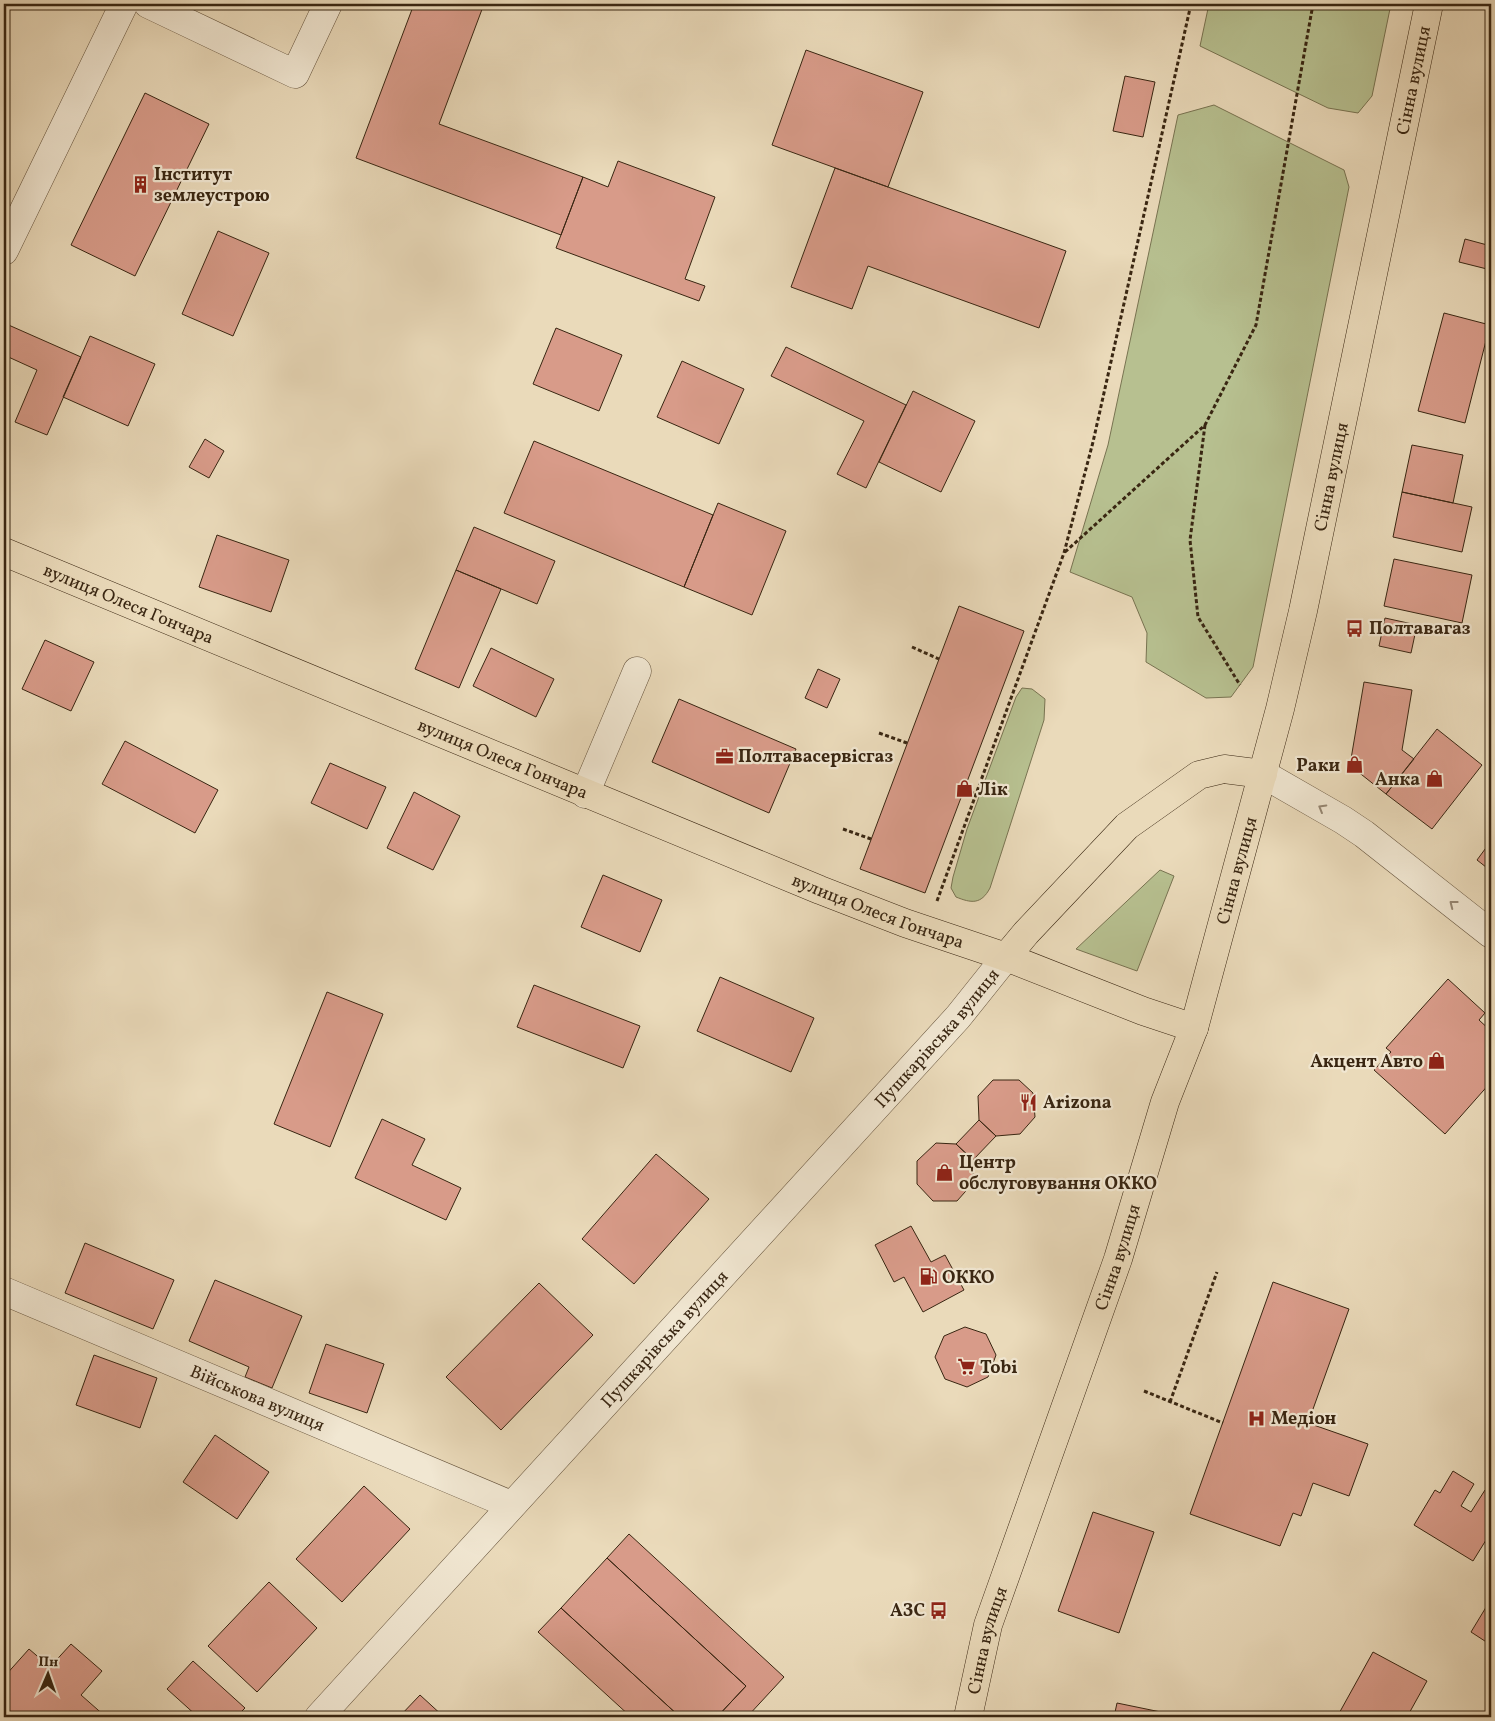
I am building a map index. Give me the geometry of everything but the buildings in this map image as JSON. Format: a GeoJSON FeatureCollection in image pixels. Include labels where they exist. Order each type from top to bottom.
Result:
{"type":"FeatureCollection","features":[{"type":"Feature","properties":{"kind":"main road","name":"Сінна вулиця"},"geometry":{"type":"LineString","coordinates":[[968,1717],[988,1625],[1118,1259],[1165,1102],[1194,1028],[1280,709],[1303,611],[1429,4]]}},
{"type":"Feature","properties":{"kind":"main road","name":"вулиця Олеся Гончара"},"geometry":{"type":"LineString","coordinates":[[4,552],[828,893],[905,923],[1006,957],[1143,1011],[1194,1028]]}},
{"type":"Feature","properties":{"kind":"main road"},"geometry":{"type":"LineString","coordinates":[[1006,957],[1026,933],[1127,826],[1199,775],[1224,769],[1262,774]]}},
{"type":"Feature","properties":{"kind":"street"},"geometry":{"type":"LineString","coordinates":[[4,251],[124,4]]}},
{"type":"Feature","properties":{"kind":"street"},"geometry":{"type":"LineString","coordinates":[[148,4],[295,74],[328,4]]}},
{"type":"Feature","properties":{"kind":"street"},"geometry":{"type":"LineString","coordinates":[[585,794],[637,671]]}},
{"type":"Feature","properties":{"kind":"street"},"geometry":{"type":"LineString","coordinates":[[1262,774],[1364,834],[1491,934]]}},
{"type":"Feature","properties":{"kind":"street","name":"Пушкарівська вулиця"},"geometry":{"type":"LineString","coordinates":[[318,1717],[958,1017],[1006,957]]}},
{"type":"Feature","properties":{"kind":"street","name":"Військова вулиця"},"geometry":{"type":"LineString","coordinates":[[4,1291],[511,1505]]}},
{"type":"Feature","properties":{"kind":"path"},"geometry":{"type":"LineString","coordinates":[[935,908],[1064,553],[1093,442],[1190,4]]}},
{"type":"Feature","properties":{"kind":"path"},"geometry":{"type":"LineString","coordinates":[[1240,685],[1198,617],[1190,540],[1205,425],[1256,325],[1313,4]]}},
{"type":"Feature","properties":{"kind":"path"},"geometry":{"type":"LineString","coordinates":[[1064,553],[1205,425]]}},
{"type":"Feature","properties":{"kind":"path"},"geometry":{"type":"LineString","coordinates":[[912,647],[939,659]]}},
{"type":"Feature","properties":{"kind":"path"},"geometry":{"type":"LineString","coordinates":[[879,733],[907,743]]}},
{"type":"Feature","properties":{"kind":"path"},"geometry":{"type":"LineString","coordinates":[[964,789],[976,794]]}},
{"type":"Feature","properties":{"kind":"path"},"geometry":{"type":"LineString","coordinates":[[843,829],[871,839]]}},
{"type":"Feature","properties":{"kind":"path"},"geometry":{"type":"LineString","coordinates":[[1170,1402],[1217,1272]]}},
{"type":"Feature","properties":{"kind":"path"},"geometry":{"type":"LineString","coordinates":[[1144,1391],[1223,1423]]}},
{"type":"Feature","properties":{"kind":"green space"},"geometry":{"type":"Polygon","coordinates":[[[1209,4],[1391,4],[1372,96],[1358,113],[1328,108],[1200,46],[1209,4]]]}},
{"type":"Feature","properties":{"kind":"green space"},"geometry":{"type":"Polygon","coordinates":[[[1214,105],[1344,170],[1349,187],[1253,667],[1231,697],[1206,698],[1146,662],[1147,633],[1132,597],[1070,572],[1108,445],[1178,115],[1214,105]]]}},
{"type":"Feature","properties":{"kind":"green space"},"geometry":{"type":"Polygon","coordinates":[[[1022,688],[1032,689],[1045,699],[1044,720],[990,888],[987,894],[979,900],[966,901],[956,897],[951,888],[953,877],[967,829],[1016,697],[1022,688]]]}},
{"type":"Feature","properties":{"kind":"green space"},"geometry":{"type":"Polygon","coordinates":[[[1160,870],[1174,876],[1137,971],[1076,949],[1160,870]]]}},
{"type":"Feature","properties":{"kind":"place","name":"Інститут землеустрою"},"geometry":{"type":"Point","coordinates":[140,184]}},
{"type":"Feature","properties":{"kind":"place","name":"Полтавагаз"},"geometry":{"type":"Point","coordinates":[1355,628]}},
{"type":"Feature","properties":{"kind":"place","name":"Полтавасервісгаз"},"geometry":{"type":"Point","coordinates":[724,756]}},
{"type":"Feature","properties":{"kind":"place","name":"Раки"},"geometry":{"type":"Point","coordinates":[1354,765]}},
{"type":"Feature","properties":{"kind":"place","name":"Анка"},"geometry":{"type":"Point","coordinates":[1434,779]}},
{"type":"Feature","properties":{"kind":"place","name":"Лік"},"geometry":{"type":"Point","coordinates":[964,789]}},
{"type":"Feature","properties":{"kind":"place","name":"Акцент Авто"},"geometry":{"type":"Point","coordinates":[1437,1061]}},
{"type":"Feature","properties":{"kind":"place","name":"Arizona"},"geometry":{"type":"Point","coordinates":[1029,1102]}},
{"type":"Feature","properties":{"kind":"place","name":"Центр обслуговування ОККО"},"geometry":{"type":"Point","coordinates":[945,1172]}},
{"type":"Feature","properties":{"kind":"place","name":"ОККО"},"geometry":{"type":"Point","coordinates":[928,1277]}},
{"type":"Feature","properties":{"kind":"place","name":"Tobi"},"geometry":{"type":"Point","coordinates":[966,1367]}},
{"type":"Feature","properties":{"kind":"place","name":"Медіон"},"geometry":{"type":"Point","coordinates":[1257,1418]}},
{"type":"Feature","properties":{"kind":"place","name":"АЗС"},"geometry":{"type":"Point","coordinates":[939,1610]}}]}
